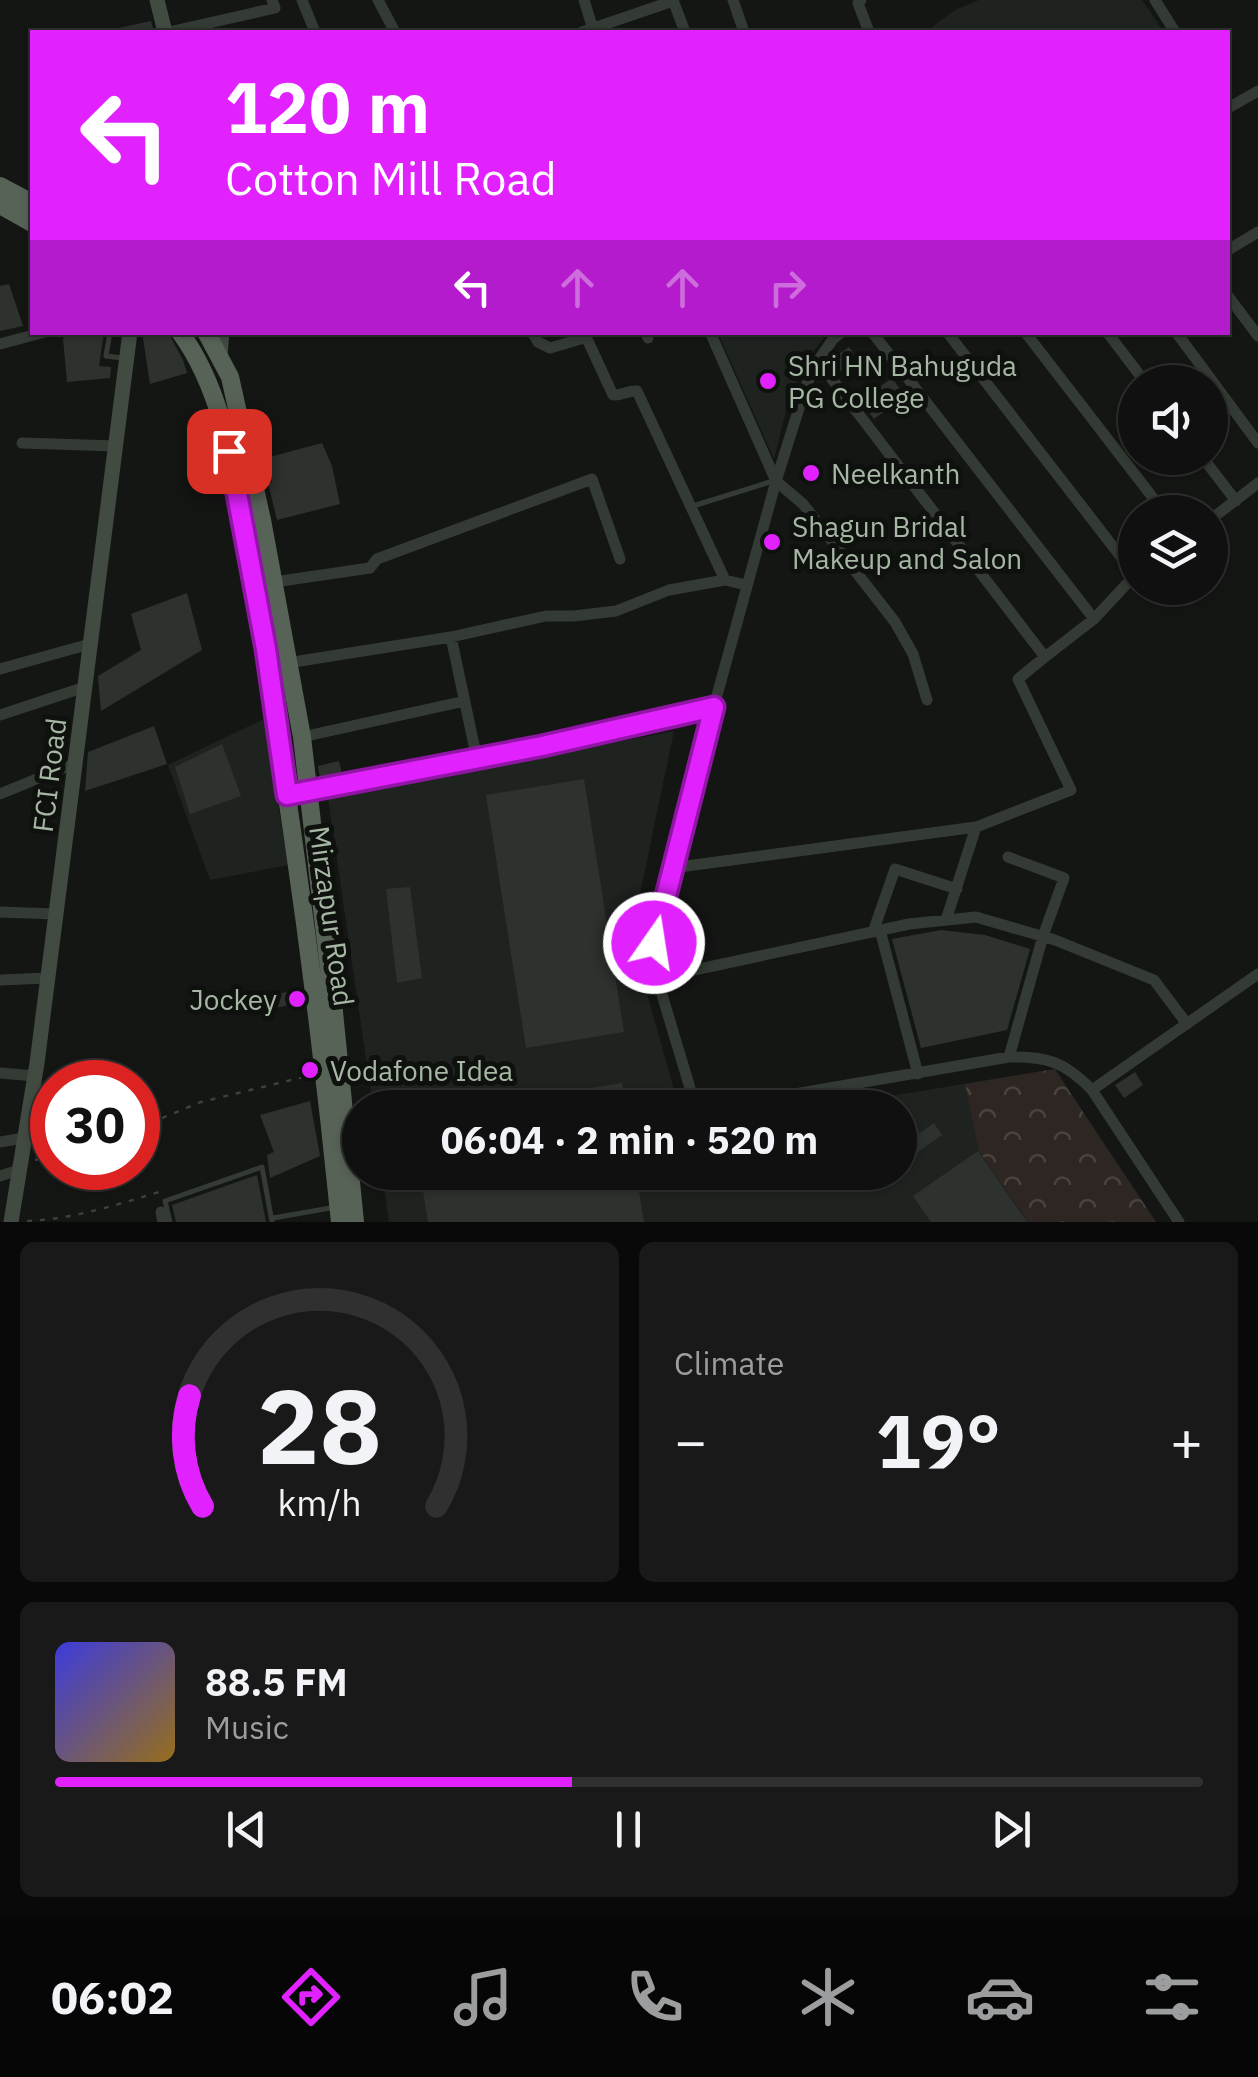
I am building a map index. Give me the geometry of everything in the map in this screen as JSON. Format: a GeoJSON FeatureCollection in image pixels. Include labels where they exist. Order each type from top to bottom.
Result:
{"type":"FeatureCollection","features":[{"type":"Feature","properties":{"kind":"highway"},"geometry":{"type":"LineString","coordinates":[[0,186],[30,202]]}},
{"type":"Feature","properties":{"kind":"highway"},"geometry":{"type":"LineString","coordinates":[[0,206],[30,221]]}},
{"type":"Feature","properties":{"kind":"highway","name":"Mirzapur Road"},"geometry":{"type":"LineString","coordinates":[[182,335],[206,376],[229,451],[266,649],[326,1073],[339,1214]]}},
{"type":"Feature","properties":{"kind":"highway","name":"Mirzapur Road"},"geometry":{"type":"LineString","coordinates":[[208,335],[230,377],[262,520],[302,738],[355,1222]]}},
{"type":"Feature","properties":{"kind":"main road"},"geometry":{"type":"LineString","coordinates":[[157,0],[166,30]]}},
{"type":"Feature","properties":{"kind":"main road","name":"FCI Road"},"geometry":{"type":"LineString","coordinates":[[36,1060],[130,335]]}},
{"type":"Feature","properties":{"kind":"main road"},"geometry":{"type":"LineString","coordinates":[[220,356],[222,335]]}},
{"type":"Feature","properties":{"kind":"main road","name":"FCI Road"},"geometry":{"type":"LineString","coordinates":[[11,1222],[30,1101]]}},
{"type":"Feature","properties":{"kind":"street"},"geometry":{"type":"LineString","coordinates":[[176,30],[275,8],[272,0]]}},
{"type":"Feature","properties":{"kind":"street"},"geometry":{"type":"LineString","coordinates":[[302,0],[314,30]]}},
{"type":"Feature","properties":{"kind":"street"},"geometry":{"type":"LineString","coordinates":[[378,0],[394,30]]}},
{"type":"Feature","properties":{"kind":"street"},"geometry":{"type":"LineString","coordinates":[[584,0],[587,30],[673,0],[684,30]]}},
{"type":"Feature","properties":{"kind":"street"},"geometry":{"type":"LineString","coordinates":[[732,0],[743,30]]}},
{"type":"Feature","properties":{"kind":"street"},"geometry":{"type":"LineString","coordinates":[[861,0],[858,3],[868,30]]}},
{"type":"Feature","properties":{"kind":"street"},"geometry":{"type":"LineString","coordinates":[[1155,0],[1174,30]]}},
{"type":"Feature","properties":{"kind":"street"},"geometry":{"type":"LineString","coordinates":[[1230,107],[1256,96]]}},
{"type":"Feature","properties":{"kind":"street"},"geometry":{"type":"LineString","coordinates":[[1230,249],[1258,232]]}},
{"type":"Feature","properties":{"kind":"street"},"geometry":{"type":"LineString","coordinates":[[1230,299],[1258,336]]}},
{"type":"Feature","properties":{"kind":"street"},"geometry":{"type":"LineString","coordinates":[[0,344],[34,335]]}},
{"type":"Feature","properties":{"kind":"street"},"geometry":{"type":"LineString","coordinates":[[534,335],[550,348],[584,338],[613,395],[637,391],[725,580]]}},
{"type":"Feature","properties":{"kind":"street"},"geometry":{"type":"LineString","coordinates":[[711,335],[776,480],[803,504],[896,622],[913,654],[927,700]]}},
{"type":"Feature","properties":{"kind":"street"},"geometry":{"type":"LineString","coordinates":[[691,1090],[658,978],[654,943],[776,480],[806,386],[818,361],[838,335]]}},
{"type":"Feature","properties":{"kind":"street"},"geometry":{"type":"LineString","coordinates":[[874,335],[1094,619]]}},
{"type":"Feature","properties":{"kind":"street"},"geometry":{"type":"LineString","coordinates":[[948,335],[1118,553]]}},
{"type":"Feature","properties":{"kind":"street"},"geometry":{"type":"LineString","coordinates":[[1028,335],[1151,495]]}},
{"type":"Feature","properties":{"kind":"street"},"geometry":{"type":"LineString","coordinates":[[1109,335],[1132,365]]}},
{"type":"Feature","properties":{"kind":"street"},"geometry":{"type":"LineString","coordinates":[[1178,335],[1258,442]]}},
{"type":"Feature","properties":{"kind":"street"},"geometry":{"type":"LineString","coordinates":[[818,361],[1045,657]]}},
{"type":"Feature","properties":{"kind":"street"},"geometry":{"type":"LineString","coordinates":[[22,442],[116,446]]}},
{"type":"Feature","properties":{"kind":"street"},"geometry":{"type":"LineString","coordinates":[[1216,475],[1236,501]]}},
{"type":"Feature","properties":{"kind":"street"},"geometry":{"type":"LineString","coordinates":[[274,582],[370,568],[377,559],[592,479],[620,559]]}},
{"type":"Feature","properties":{"kind":"street"},"geometry":{"type":"LineString","coordinates":[[1228,507],[1258,484]]}},
{"type":"Feature","properties":{"kind":"street"},"geometry":{"type":"LineString","coordinates":[[287,662],[452,636],[546,616],[616,611],[669,590],[725,580],[746,585]]}},
{"type":"Feature","properties":{"kind":"street"},"geometry":{"type":"LineString","coordinates":[[672,868],[976,827],[1071,790],[1018,679],[1094,619],[1118,593]]}},
{"type":"Feature","properties":{"kind":"street"},"geometry":{"type":"LineString","coordinates":[[452,636],[477,758]]}},
{"type":"Feature","properties":{"kind":"street"},"geometry":{"type":"LineString","coordinates":[[0,669],[90,644]]}},
{"type":"Feature","properties":{"kind":"street"},"geometry":{"type":"LineString","coordinates":[[0,715],[85,687]]}},
{"type":"Feature","properties":{"kind":"street"},"geometry":{"type":"LineString","coordinates":[[302,738],[465,701]]}},
{"type":"Feature","properties":{"kind":"street"},"geometry":{"type":"LineString","coordinates":[[287,795],[714,707]]}},
{"type":"Feature","properties":{"kind":"street"},"geometry":{"type":"LineString","coordinates":[[0,794],[76,764]]}},
{"type":"Feature","properties":{"kind":"street"},"geometry":{"type":"LineString","coordinates":[[946,920],[976,827]]}},
{"type":"Feature","properties":{"kind":"street"},"geometry":{"type":"LineString","coordinates":[[1008,857],[1064,878],[1043,936],[1010,1057]]}},
{"type":"Feature","properties":{"kind":"street"},"geometry":{"type":"LineString","coordinates":[[918,1074],[876,931],[896,868],[956,888]]}},
{"type":"Feature","properties":{"kind":"street"},"geometry":{"type":"LineString","coordinates":[[0,912],[56,914]]}},
{"type":"Feature","properties":{"kind":"street"},"geometry":{"type":"LineString","coordinates":[[658,978],[909,924],[976,917],[1043,936],[1154,980],[1187,1024]]}},
{"type":"Feature","properties":{"kind":"street"},"geometry":{"type":"LineString","coordinates":[[1092,1090],[1258,974]]}},
{"type":"Feature","properties":{"kind":"street"},"geometry":{"type":"LineString","coordinates":[[0,980],[46,978]]}},
{"type":"Feature","properties":{"kind":"street"},"geometry":{"type":"LineString","coordinates":[[821,1090],[1010,1057],[1056,1061],[1092,1090],[1178,1222]]}},
{"type":"Feature","properties":{"kind":"street"},"geometry":{"type":"LineString","coordinates":[[0,1073],[30,1076]]}},
{"type":"Feature","properties":{"kind":"street"},"geometry":{"type":"LineString","coordinates":[[0,1142],[24,1138]]}},
{"type":"Feature","properties":{"kind":"street"},"geometry":{"type":"LineString","coordinates":[[0,1176],[19,1170]]}},
{"type":"Feature","properties":{"kind":"lane"},"geometry":{"type":"LineString","coordinates":[[110,335],[106,356],[127,359]]}},
{"type":"Feature","properties":{"kind":"lane"},"geometry":{"type":"LineString","coordinates":[[690,507],[776,480]]}},
{"type":"Feature","properties":{"kind":"lane"},"geometry":{"type":"LineString","coordinates":[[165,1219],[165,1201],[262,1167],[272,1220],[339,1214]]}},
{"type":"Feature","properties":{"kind":"path"},"geometry":{"type":"LineString","coordinates":[[160,1119],[200,1102],[326,1073]]}},
{"type":"Feature","properties":{"kind":"path"},"geometry":{"type":"LineString","coordinates":[[11,1222],[62,1218],[159,1192]]}},
{"type":"Feature","properties":{"kind":"shaded area"},"geometry":{"type":"Polygon","coordinates":[[[979,0],[1142,0],[1163,30],[928,30],[955,10],[979,0]]]}},
{"type":"Feature","properties":{"kind":"shaded area","name":"Shri HN Bahuguda PG College"},"geometry":{"type":"Polygon","coordinates":[[[719,335],[826,335],[805,362],[789,399],[774,459],[719,335]]]}},
{"type":"Feature","properties":{"kind":"shaded area"},"geometry":{"type":"Polygon","coordinates":[[[264,719],[288,865],[210,880],[168,765],[264,719]]]}},
{"type":"Feature","properties":{"kind":"shaded area"},"geometry":{"type":"Polygon","coordinates":[[[674,731],[631,937],[674,1090],[371,1090],[328,798],[674,731]]]}},
{"type":"Feature","properties":{"kind":"shaded area"},"geometry":{"type":"Polygon","coordinates":[[[1055,1069],[1156,1222],[389,1222],[384,1190],[917,1190],[917,1092],[1055,1069]]]}},
{"type":"Feature","properties":{"kind":"green space"},"geometry":{"type":"Polygon","coordinates":[[[1055,1069],[1156,1222],[1028,1222],[979,1151],[965,1084],[1055,1069]]]}},
{"type":"Feature","properties":{"kind":"building"},"geometry":{"type":"Polygon","coordinates":[[[151,21],[153,30],[120,30],[151,21]]]}},
{"type":"Feature","properties":{"kind":"building"},"geometry":{"type":"Polygon","coordinates":[[[9,284],[23,326],[0,331],[0,286],[9,284]]]}},
{"type":"Feature","properties":{"kind":"building"},"geometry":{"type":"Polygon","coordinates":[[[104,335],[99,366],[111,367],[110,378],[67,382],[63,338],[104,335]]]}},
{"type":"Feature","properties":{"kind":"building"},"geometry":{"type":"Polygon","coordinates":[[[142,335],[170,335],[187,373],[150,384],[142,335]]]}},
{"type":"Feature","properties":{"kind":"building"},"geometry":{"type":"Polygon","coordinates":[[[849,347],[863,366],[846,378],[832,359],[849,347]]]}},
{"type":"Feature","properties":{"kind":"building"},"geometry":{"type":"Polygon","coordinates":[[[892,378],[905,396],[874,419],[860,401],[892,378]]]}},
{"type":"Feature","properties":{"kind":"building"},"geometry":{"type":"Polygon","coordinates":[[[322,443],[332,466],[340,504],[277,520],[266,458],[322,443]]]}},
{"type":"Feature","properties":{"kind":"building"},"geometry":{"type":"Polygon","coordinates":[[[187,593],[202,650],[101,711],[98,676],[141,650],[131,614],[187,593]]]}},
{"type":"Feature","properties":{"kind":"building"},"geometry":{"type":"Polygon","coordinates":[[[154,726],[167,764],[85,791],[88,752],[154,726]]]}},
{"type":"Feature","properties":{"kind":"building"},"geometry":{"type":"Polygon","coordinates":[[[222,744],[241,796],[190,814],[175,767],[222,744]]]}},
{"type":"Feature","properties":{"kind":"building"},"geometry":{"type":"Polygon","coordinates":[[[339,761],[342,774],[320,778],[318,766],[339,761]]]}},
{"type":"Feature","properties":{"kind":"building"},"geometry":{"type":"Polygon","coordinates":[[[584,779],[624,1032],[526,1048],[486,795],[584,779]]]}},
{"type":"Feature","properties":{"kind":"building"},"geometry":{"type":"Polygon","coordinates":[[[410,887],[422,978],[397,983],[386,889],[410,887]]]}},
{"type":"Feature","properties":{"kind":"building"},"geometry":{"type":"Polygon","coordinates":[[[941,930],[985,935],[1030,949],[1007,1030],[921,1048],[892,939],[941,930]]]}},
{"type":"Feature","properties":{"kind":"building"},"geometry":{"type":"Polygon","coordinates":[[[298,990],[301,1003],[252,1012],[250,999],[298,990]]]}},
{"type":"Feature","properties":{"kind":"building"},"geometry":{"type":"Polygon","coordinates":[[[1135,1072],[1143,1085],[1124,1098],[1115,1085],[1135,1072]]]}},
{"type":"Feature","properties":{"kind":"building"},"geometry":{"type":"Polygon","coordinates":[[[622,1083],[623,1090],[579,1090],[622,1083]]]}},
{"type":"Feature","properties":{"kind":"building"},"geometry":{"type":"Polygon","coordinates":[[[310,1101],[320,1156],[270,1178],[267,1155],[274,1152],[260,1115],[310,1101]]]}},
{"type":"Feature","properties":{"kind":"building"},"geometry":{"type":"Polygon","coordinates":[[[934,1123],[942,1135],[917,1153],[917,1135],[934,1123]]]}},
{"type":"Feature","properties":{"kind":"building"},"geometry":{"type":"Polygon","coordinates":[[[978,1151],[1027,1222],[931,1222],[913,1196],[978,1151]]]}},
{"type":"Feature","properties":{"kind":"building"},"geometry":{"type":"Polygon","coordinates":[[[257,1175],[266,1222],[176,1222],[172,1205],[257,1175]]]}},
{"type":"Feature","properties":{"kind":"building"},"geometry":{"type":"Polygon","coordinates":[[[423,1190],[639,1190],[644,1222],[428,1222],[423,1190]]]}},
{"type":"Feature","properties":{"kind":"place","name":"Shri HN Bahuguda PG College"},"geometry":{"type":"Point","coordinates":[768,381]}},
{"type":"Feature","properties":{"kind":"place","name":"Neelkanth"},"geometry":{"type":"Point","coordinates":[811,473]}},
{"type":"Feature","properties":{"kind":"place","name":"Shagun Bridal Makeup and Salon"},"geometry":{"type":"Point","coordinates":[772,542]}},
{"type":"Feature","properties":{"kind":"place","name":"Jockey"},"geometry":{"type":"Point","coordinates":[297,999]}},
{"type":"Feature","properties":{"kind":"place","name":"Vodafone Idea"},"geometry":{"type":"Point","coordinates":[310,1070]}},
{"type":"Feature","properties":{"kind":"route"},"geometry":{"type":"LineString","coordinates":[[229,451],[266,649],[287,795],[542,746],[714,707],[654,943]]}}]}
